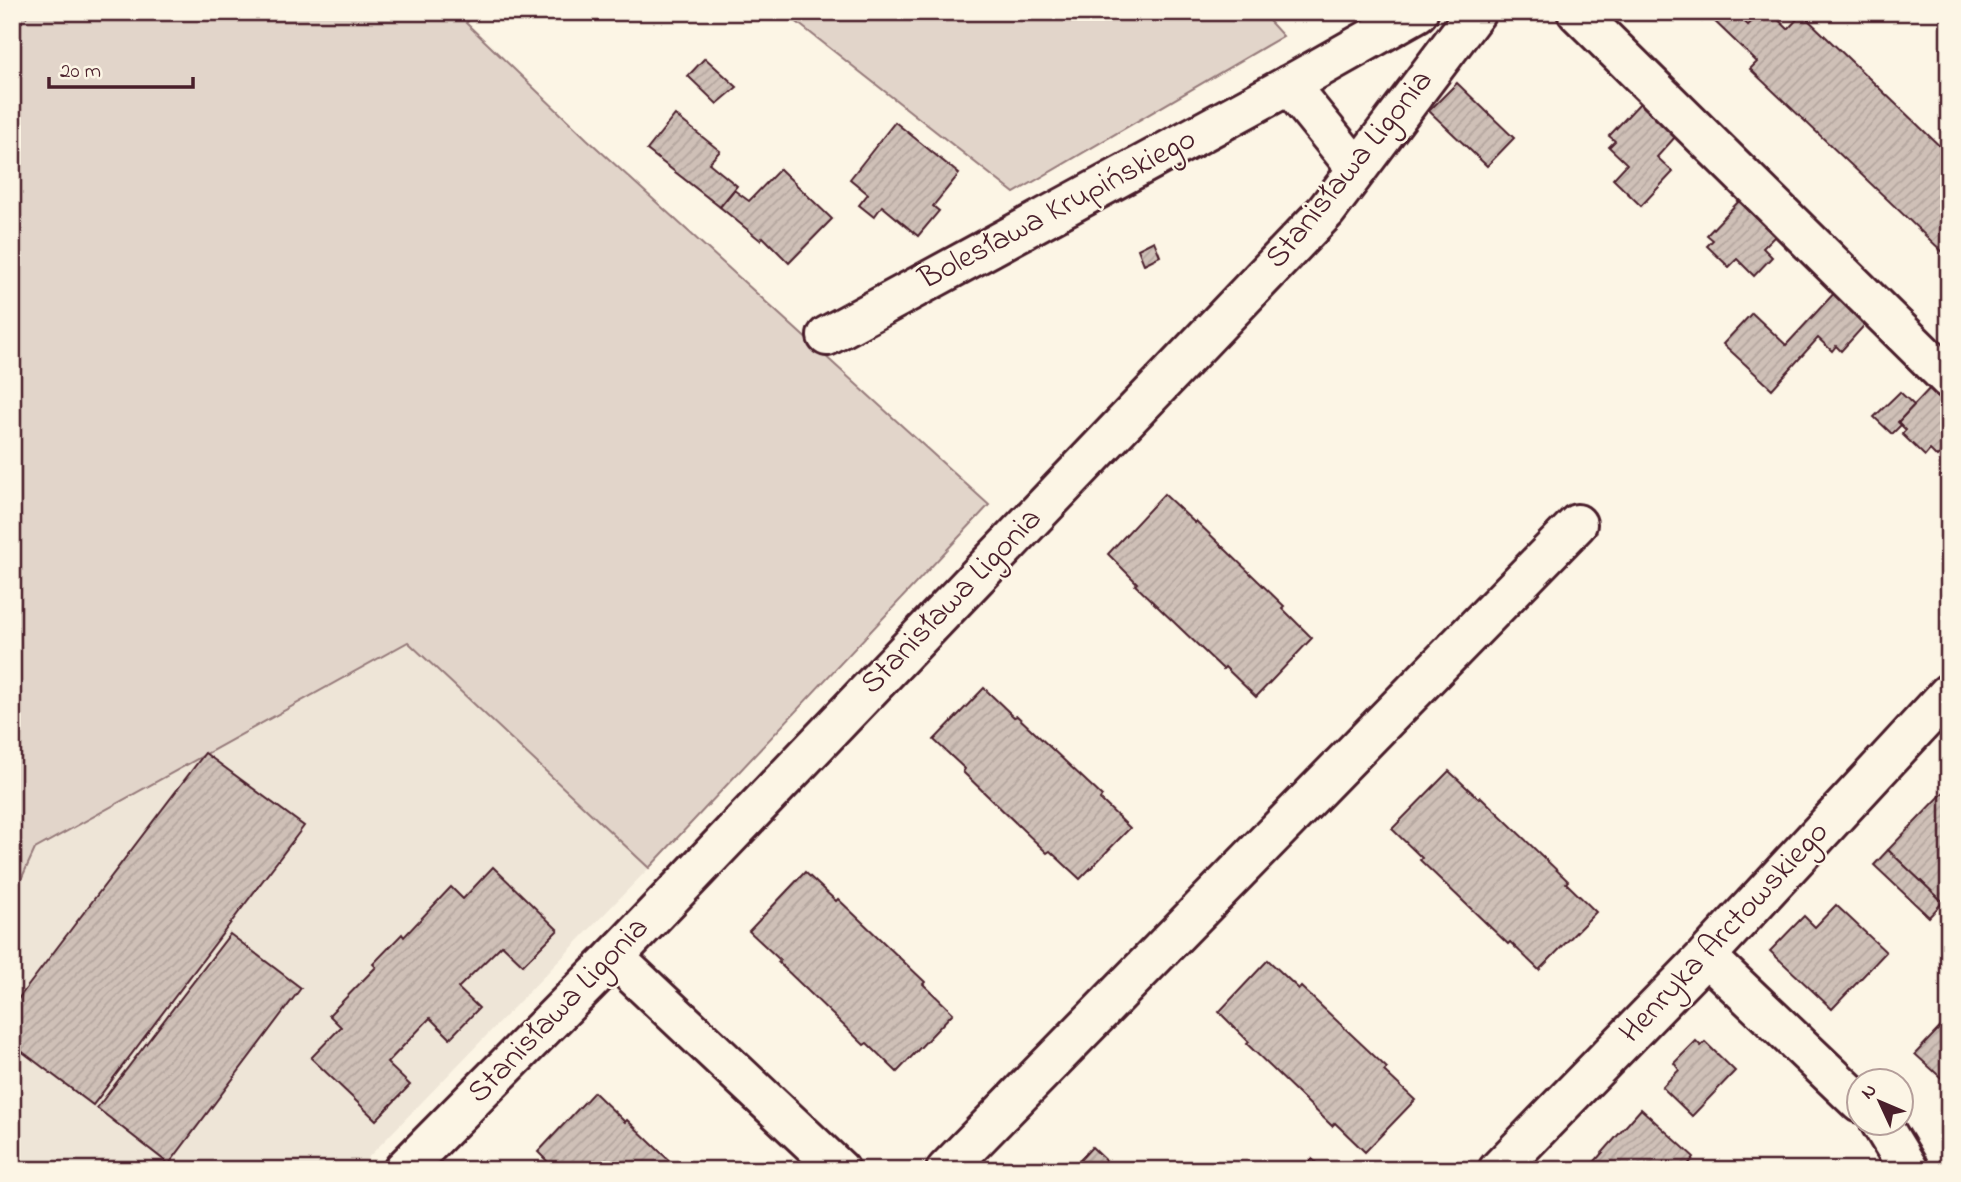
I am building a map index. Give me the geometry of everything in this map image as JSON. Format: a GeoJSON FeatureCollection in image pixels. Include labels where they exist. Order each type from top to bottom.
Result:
{"type":"FeatureCollection","features":[{"type":"Feature","properties":{"kind":"street","name":"Bolesława Krupińskiego"},"geometry":{"type":"LineString","coordinates":[[827,335],[1289,85],[1418,12]]}},
{"type":"Feature","properties":{"kind":"street","name":"Stanisława Ligonia"},"geometry":{"type":"LineString","coordinates":[[403,1170],[614,957],[1326,211],[1476,12]]}},
{"type":"Feature","properties":{"kind":"street"},"geometry":{"type":"LineString","coordinates":[[1577,12],[1949,379]]}},
{"type":"Feature","properties":{"kind":"street"},"geometry":{"type":"LineString","coordinates":[[1289,85],[1357,169]]}},
{"type":"Feature","properties":{"kind":"street"},"geometry":{"type":"LineString","coordinates":[[946,1170],[1577,524]]}},
{"type":"Feature","properties":{"kind":"street","name":"Henryka Arctowskiego"},"geometry":{"type":"LineString","coordinates":[[1498,1170],[1706,956],[1949,693]]}},
{"type":"Feature","properties":{"kind":"street"},"geometry":{"type":"LineString","coordinates":[[1706,956],[1846,1090]]}},
{"type":"Feature","properties":{"kind":"street"},"geometry":{"type":"LineString","coordinates":[[614,957],[840,1170]]}},
{"type":"Feature","properties":{"kind":"street"},"geometry":{"type":"LineString","coordinates":[[1888,1136],[1909,1170]]}},
{"type":"Feature","properties":{"kind":"path"},"geometry":{"type":"LineString","coordinates":[[12,33],[28,12]]}},
{"type":"Feature","properties":{"kind":"shaded area"},"geometry":{"type":"Polygon","coordinates":[[[12,12],[478,12],[466,23],[587,139],[989,505],[649,868],[408,642],[35,849],[12,899],[12,12]]]}},
{"type":"Feature","properties":{"kind":"shaded area"},"geometry":{"type":"Polygon","coordinates":[[[784,12],[1261,12],[1283,36],[1014,193],[784,12]]]}},
{"type":"Feature","properties":{"kind":"shaded area"},"geometry":{"type":"Polygon","coordinates":[[[409,642],[649,868],[356,1170],[12,1170],[12,899],[35,849],[409,642]]]}},
{"type":"Feature","properties":{"kind":"building"},"geometry":{"type":"Polygon","coordinates":[[[1692,12],[1734,12],[1748,25],[1761,12],[1770,12],[1788,29],[1802,14],[1949,155],[1949,258],[1750,69],[1757,62],[1708,15],[1702,21],[1692,12]]]}},
{"type":"Feature","properties":{"kind":"building"},"geometry":{"type":"Polygon","coordinates":[[[705,58],[737,87],[717,104],[688,76],[705,58]]]}},
{"type":"Feature","properties":{"kind":"building"},"geometry":{"type":"Polygon","coordinates":[[[1457,83],[1514,138],[1487,166],[1429,111],[1457,83]]]}},
{"type":"Feature","properties":{"kind":"building"},"geometry":{"type":"Polygon","coordinates":[[[1641,102],[1676,136],[1657,157],[1673,172],[1641,206],[1613,179],[1627,164],[1609,147],[1615,141],[1609,136],[1641,102]]]}},
{"type":"Feature","properties":{"kind":"building"},"geometry":{"type":"Polygon","coordinates":[[[675,115],[720,151],[709,163],[737,186],[720,207],[647,150],[675,115]]]}},
{"type":"Feature","properties":{"kind":"building"},"geometry":{"type":"Polygon","coordinates":[[[895,122],[959,174],[933,206],[939,211],[918,236],[882,206],[874,217],[859,205],[868,194],[850,179],[895,122]]]}},
{"type":"Feature","properties":{"kind":"building"},"geometry":{"type":"Polygon","coordinates":[[[780,169],[832,219],[789,263],[763,237],[760,240],[720,207],[734,190],[749,201],[780,169]]]}},
{"type":"Feature","properties":{"kind":"building"},"geometry":{"type":"Polygon","coordinates":[[[1739,201],[1775,236],[1763,248],[1772,257],[1754,276],[1737,259],[1729,267],[1707,246],[1713,240],[1707,235],[1739,201]]]}},
{"type":"Feature","properties":{"kind":"building"},"geometry":{"type":"Polygon","coordinates":[[[1154,241],[1160,256],[1144,264],[1138,249],[1154,241]]]}},
{"type":"Feature","properties":{"kind":"building"},"geometry":{"type":"Polygon","coordinates":[[[1838,289],[1870,319],[1841,351],[1836,346],[1832,351],[1818,338],[1772,389],[1723,344],[1752,313],[1786,345],[1838,289]]]}},
{"type":"Feature","properties":{"kind":"building"},"geometry":{"type":"Polygon","coordinates":[[[1932,386],[1949,402],[1949,445],[1937,457],[1930,450],[1925,456],[1902,434],[1906,430],[1898,422],[1932,386]]]}},
{"type":"Feature","properties":{"kind":"building"},"geometry":{"type":"Polygon","coordinates":[[[1900,392],[1914,405],[1898,422],[1901,425],[1892,434],[1874,417],[1900,392]]]}},
{"type":"Feature","properties":{"kind":"building"},"geometry":{"type":"Polygon","coordinates":[[[1164,494],[1284,606],[1282,608],[1312,638],[1256,697],[1135,585],[1137,583],[1108,554],[1164,494]]]}},
{"type":"Feature","properties":{"kind":"building"},"geometry":{"type":"Polygon","coordinates":[[[984,688],[1102,796],[1100,799],[1130,828],[1080,879],[1050,851],[1047,853],[963,772],[965,769],[934,740],[984,688]]]}},
{"type":"Feature","properties":{"kind":"building"},"geometry":{"type":"Polygon","coordinates":[[[205,753],[304,826],[93,1105],[12,1044],[12,1007],[205,753]]]}},
{"type":"Feature","properties":{"kind":"building"},"geometry":{"type":"Polygon","coordinates":[[[1449,771],[1479,799],[1481,797],[1568,881],[1566,883],[1596,912],[1539,970],[1420,860],[1422,858],[1392,829],[1449,771]]]}},
{"type":"Feature","properties":{"kind":"building"},"geometry":{"type":"Polygon","coordinates":[[[1945,791],[1949,795],[1949,896],[1943,902],[1888,850],[1945,791]]]}},
{"type":"Feature","properties":{"kind":"building"},"geometry":{"type":"Polygon","coordinates":[[[1888,850],[1943,902],[1929,917],[1874,865],[1888,850]]]}},
{"type":"Feature","properties":{"kind":"building"},"geometry":{"type":"Polygon","coordinates":[[[493,867],[558,930],[523,965],[502,945],[458,988],[479,1008],[450,1038],[430,1018],[387,1063],[410,1085],[376,1120],[311,1058],[341,1027],[329,1015],[376,967],[373,964],[402,934],[404,937],[451,887],[463,899],[493,867]]]}},
{"type":"Feature","properties":{"kind":"building"},"geometry":{"type":"Polygon","coordinates":[[[805,872],[836,901],[838,899],[925,982],[923,984],[953,1013],[897,1072],[867,1043],[864,1045],[749,931],[805,872]]]}},
{"type":"Feature","properties":{"kind":"building"},"geometry":{"type":"Polygon","coordinates":[[[1836,905],[1886,952],[1832,1009],[1770,951],[1804,916],[1815,927],[1836,905]]]}},
{"type":"Feature","properties":{"kind":"building"},"geometry":{"type":"Polygon","coordinates":[[[230,934],[301,988],[169,1164],[97,1108],[230,934]]]}},
{"type":"Feature","properties":{"kind":"building"},"geometry":{"type":"Polygon","coordinates":[[[1268,960],[1299,989],[1301,987],[1387,1068],[1384,1071],[1415,1100],[1365,1152],[1335,1123],[1332,1126],[1247,1044],[1249,1042],[1219,1012],[1268,960]]]}},
{"type":"Feature","properties":{"kind":"building"},"geometry":{"type":"Polygon","coordinates":[[[1949,1018],[1949,1085],[1915,1054],[1949,1018]]]}},
{"type":"Feature","properties":{"kind":"building"},"geometry":{"type":"Polygon","coordinates":[[[1696,1041],[1701,1046],[1705,1042],[1735,1071],[1692,1116],[1662,1087],[1679,1070],[1674,1063],[1696,1041]]]}},
{"type":"Feature","properties":{"kind":"building"},"geometry":{"type":"Polygon","coordinates":[[[594,1092],[679,1170],[556,1170],[538,1152],[594,1092]]]}},
{"type":"Feature","properties":{"kind":"building"},"geometry":{"type":"Polygon","coordinates":[[[1641,1109],[1694,1157],[1684,1170],[1589,1170],[1588,1169],[1641,1109]]]}},
{"type":"Feature","properties":{"kind":"building"},"geometry":{"type":"Polygon","coordinates":[[[1092,1147],[1116,1170],[1071,1170],[1092,1147]]]}},
{"type":"Feature","properties":{"kind":"building"},"geometry":{"type":"Polygon","coordinates":[[[1312,1159],[1324,1170],[1302,1170],[1312,1159]]]}}]}
